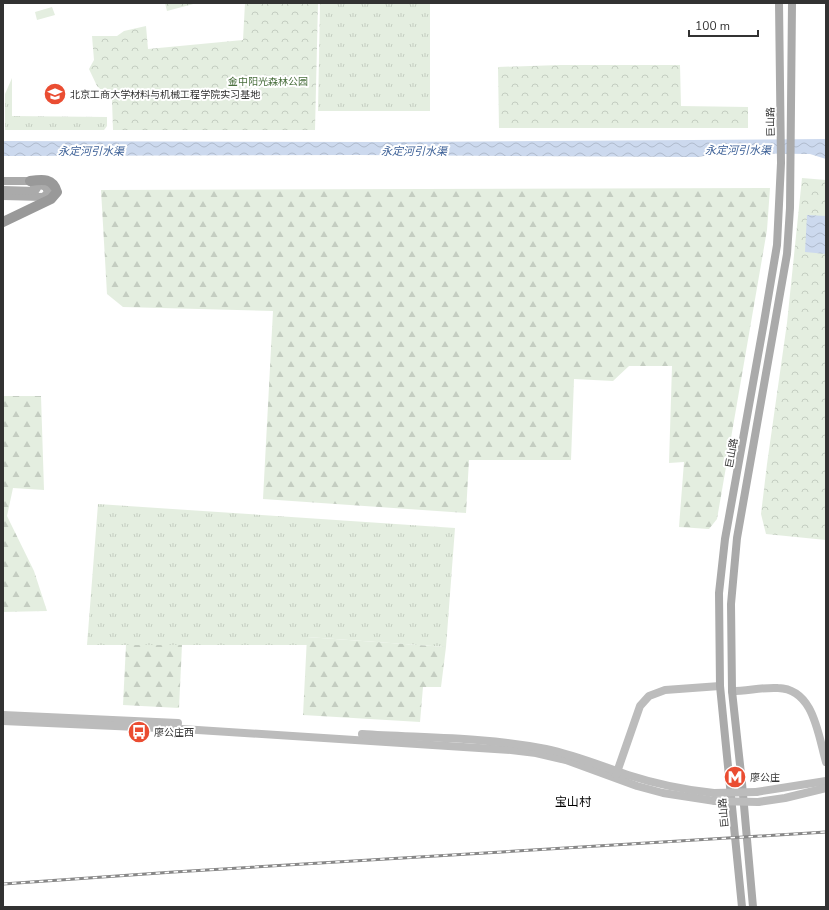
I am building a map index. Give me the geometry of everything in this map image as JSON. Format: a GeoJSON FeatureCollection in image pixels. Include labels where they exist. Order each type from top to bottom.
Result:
{"type":"FeatureCollection","features":[{"type":"Feature","properties":{"kind":"highway"},"geometry":{"type":"LineString","coordinates":[[3,222],[51,199],[57,192],[55,185],[49,181],[30,181]]}},
{"type":"Feature","properties":{"kind":"main road","name":"巨山路"},"geometry":{"type":"LineString","coordinates":[[742,907],[720,686],[720,592],[725,539],[777,245],[780,164],[779,3]]}},
{"type":"Feature","properties":{"kind":"main road","name":"巨山路"},"geometry":{"type":"LineString","coordinates":[[753,907],[732,691],[731,623],[737,538],[787,254],[790,164],[792,3]]}},
{"type":"Feature","properties":{"kind":"main road"},"geometry":{"type":"LineString","coordinates":[[3,196],[43,197],[48,193],[46,187],[30,181],[6,180]]}},
{"type":"Feature","properties":{"kind":"main road"},"geometry":{"type":"LineString","coordinates":[[3,190],[35,191],[37,188],[30,181]]}},
{"type":"Feature","properties":{"kind":"main road"},"geometry":{"type":"LineString","coordinates":[[616,775],[640,706],[649,696],[665,690],[720,686]]}},
{"type":"Feature","properties":{"kind":"main road"},"geometry":{"type":"LineString","coordinates":[[732,691],[785,688],[797,694],[809,706],[826,760]]}},
{"type":"Feature","properties":{"kind":"main road"},"geometry":{"type":"LineString","coordinates":[[3,714],[482,741],[547,749],[582,758],[616,775]]}},
{"type":"Feature","properties":{"kind":"main road"},"geometry":{"type":"LineString","coordinates":[[3,721],[182,729],[510,750],[536,753],[566,760],[616,775],[714,797],[758,802],[785,798],[826,788]]}},
{"type":"Feature","properties":{"kind":"main road"},"geometry":{"type":"LineString","coordinates":[[714,797],[826,781]]}},
{"type":"Feature","properties":{"kind":"green space"},"geometry":{"type":"Polygon","coordinates":[[[165,3],[197,3],[167,11],[165,3]]]}},
{"type":"Feature","properties":{"kind":"green space","name":"金中阳光森林公园"},"geometry":{"type":"Polygon","coordinates":[[[245,3],[318,3],[315,130],[113,130],[112,100],[97,86],[89,69],[94,60],[92,36],[117,36],[124,31],[146,26],[148,49],[243,40],[245,3]]]}},
{"type":"Feature","properties":{"kind":"green space"},"geometry":{"type":"Polygon","coordinates":[[[320,3],[430,3],[430,111],[318,111],[320,3]]]}},
{"type":"Feature","properties":{"kind":"green space"},"geometry":{"type":"Polygon","coordinates":[[[52,7],[55,15],[37,20],[35,12],[52,7]]]}},
{"type":"Feature","properties":{"kind":"green space"},"geometry":{"type":"Polygon","coordinates":[[[560,65],[680,65],[681,106],[748,107],[748,128],[499,128],[498,67],[560,65]]]}},
{"type":"Feature","properties":{"kind":"green space"},"geometry":{"type":"Polygon","coordinates":[[[12,78],[12,116],[107,117],[107,126],[104,130],[5,130],[5,94],[12,78]]]}},
{"type":"Feature","properties":{"kind":"green space"},"geometry":{"type":"Polygon","coordinates":[[[802,178],[826,180],[826,540],[766,534],[761,514],[787,323],[802,178]]]}},
{"type":"Feature","properties":{"kind":"green space"},"geometry":{"type":"Polygon","coordinates":[[[770,188],[767,230],[717,519],[709,529],[679,527],[684,462],[669,463],[672,366],[629,366],[613,381],[574,379],[571,460],[469,460],[466,513],[263,499],[273,311],[123,307],[107,294],[101,190],[770,188]]]}},
{"type":"Feature","properties":{"kind":"green space"},"geometry":{"type":"Polygon","coordinates":[[[3,396],[41,396],[44,490],[13,488],[7,516],[34,571],[47,611],[3,612],[3,396]]]}},
{"type":"Feature","properties":{"kind":"green space"},"geometry":{"type":"Polygon","coordinates":[[[98,504],[455,528],[446,647],[307,637],[307,645],[87,645],[98,504]]]}},
{"type":"Feature","properties":{"kind":"green space"},"geometry":{"type":"Polygon","coordinates":[[[307,637],[446,647],[441,687],[423,687],[420,722],[303,715],[307,637]]]}},
{"type":"Feature","properties":{"kind":"green space"},"geometry":{"type":"Polygon","coordinates":[[[126,645],[182,645],[179,708],[123,705],[126,645]]]}},
{"type":"Feature","properties":{"kind":"water","name":"永定河引水渠"},"geometry":{"type":"Polygon","coordinates":[[[826,139],[826,159],[810,154],[721,153],[698,157],[357,155],[3,156],[3,141],[394,142],[826,139]]]}},
{"type":"Feature","properties":{"kind":"water"},"geometry":{"type":"Polygon","coordinates":[[[807,215],[826,216],[826,254],[805,252],[807,215]]]}},
{"type":"Feature","properties":{"kind":"railway"},"geometry":{"type":"LineString","coordinates":[[3,884],[826,832]]}},
{"type":"Feature","properties":{"kind":"place","name":"北京工商大学材料与机械工程学院实习基地"},"geometry":{"type":"Point","coordinates":[55,94]}},
{"type":"Feature","properties":{"kind":"place","name":"廖公庄西"},"geometry":{"type":"Point","coordinates":[139,732]}},
{"type":"Feature","properties":{"kind":"place","name":"廖公庄"},"geometry":{"type":"Point","coordinates":[735,777]}},
{"type":"Feature","properties":{"kind":"district","name":"宝山村"},"geometry":{"type":"Point","coordinates":[573,802]}}]}
